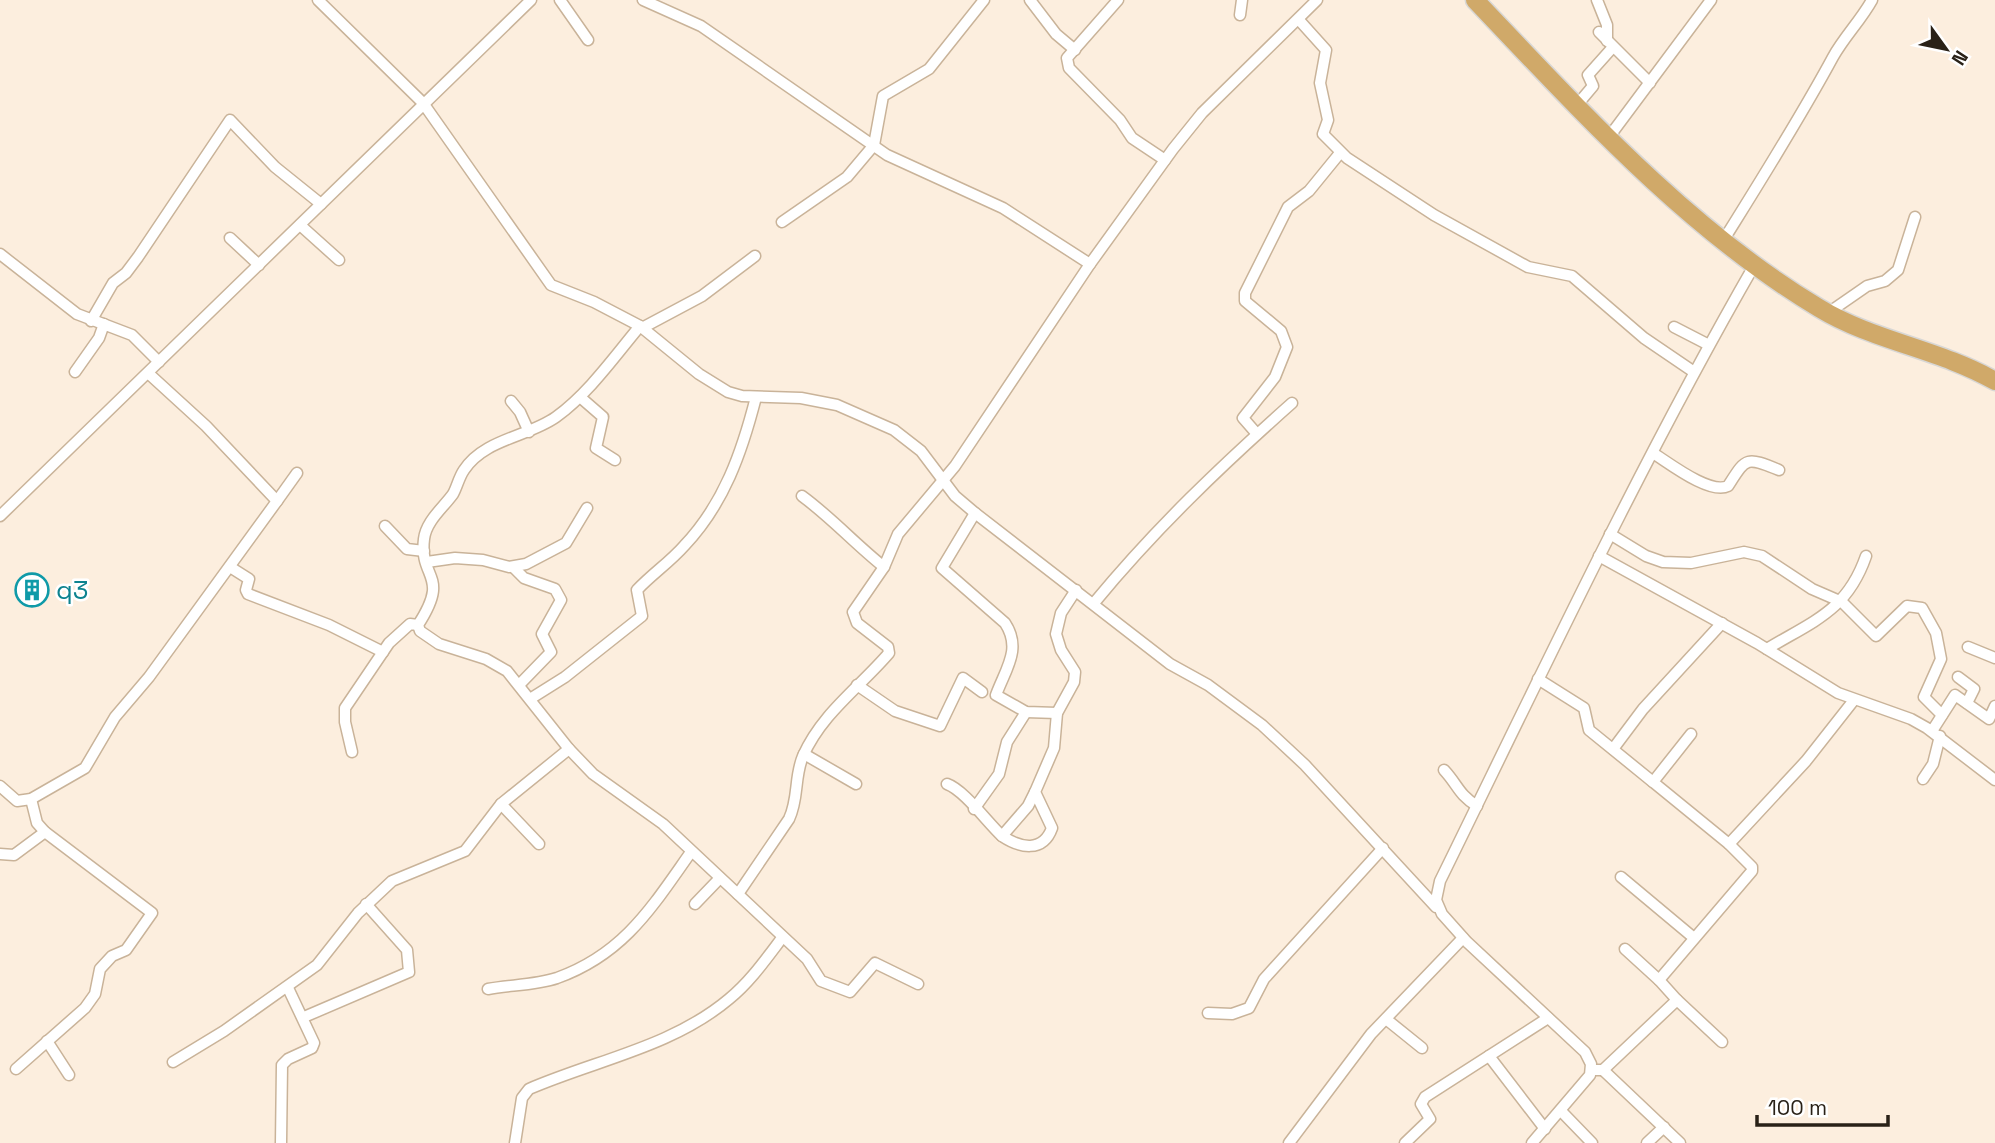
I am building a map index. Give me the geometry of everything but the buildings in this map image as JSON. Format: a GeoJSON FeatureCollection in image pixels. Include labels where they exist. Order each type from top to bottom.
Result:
{"type":"FeatureCollection","features":[{"type":"Feature","properties":{"kind":"highway"},"geometry":{"type":"LineString","coordinates":[[1475,0],[1577,106],[1723,241],[1828,313],[1948,357],[1995,381]]}},
{"type":"Feature","properties":{"kind":"street"},"geometry":{"type":"LineString","coordinates":[[318,0],[424,103],[551,285],[603,306],[641,327],[713,384],[735,394],[801,398],[837,405],[894,430],[921,451],[943,481],[975,513],[1170,664],[1208,685],[1262,725],[1291,751],[1463,938],[1585,1052],[1598,1070],[1680,1143]]}},
{"type":"Feature","properties":{"kind":"street"},"geometry":{"type":"LineString","coordinates":[[0,516],[531,0]]}},
{"type":"Feature","properties":{"kind":"street"},"geometry":{"type":"LineString","coordinates":[[560,0],[588,40]]}},
{"type":"Feature","properties":{"kind":"street"},"geometry":{"type":"LineString","coordinates":[[643,0],[701,26],[887,155],[1003,208],[1090,264]]}},
{"type":"Feature","properties":{"kind":"street"},"geometry":{"type":"LineString","coordinates":[[782,222],[847,177],[874,145],[883,96],[929,69],[984,0]]}},
{"type":"Feature","properties":{"kind":"street"},"geometry":{"type":"LineString","coordinates":[[1030,0],[1056,34],[1075,50]]}},
{"type":"Feature","properties":{"kind":"street"},"geometry":{"type":"LineString","coordinates":[[1118,0],[1067,58],[1069,68],[1120,120],[1132,138],[1165,160]]}},
{"type":"Feature","properties":{"kind":"street"},"geometry":{"type":"LineString","coordinates":[[1240,15],[1242,0]]}},
{"type":"Feature","properties":{"kind":"street"},"geometry":{"type":"LineString","coordinates":[[738,894],[789,818],[794,808],[797,775],[804,754],[828,715],[889,653],[888,647],[857,623],[853,612],[884,567],[898,534],[943,481],[1090,264],[1165,160],[1202,113],[1317,0]]}},
{"type":"Feature","properties":{"kind":"street"},"geometry":{"type":"LineString","coordinates":[[1577,106],[1593,86],[1588,75],[1590,70],[1610,44],[1607,25],[1597,0]]}},
{"type":"Feature","properties":{"kind":"street"},"geometry":{"type":"LineString","coordinates":[[1609,136],[1711,0]]}},
{"type":"Feature","properties":{"kind":"street"},"geometry":{"type":"LineString","coordinates":[[1723,241],[1820,85],[1835,55],[1860,22],[1872,0]]}},
{"type":"Feature","properties":{"kind":"street"},"geometry":{"type":"LineString","coordinates":[[1299,20],[1326,50],[1320,83],[1328,120],[1323,134],[1340,153],[1434,215],[1511,259],[1528,267],[1568,274],[1576,278],[1644,338],[1694,372]]}},
{"type":"Feature","properties":{"kind":"street"},"geometry":{"type":"LineString","coordinates":[[1599,32],[1650,83]]}},
{"type":"Feature","properties":{"kind":"street"},"geometry":{"type":"LineString","coordinates":[[91,321],[111,285],[132,265],[229,120],[275,167],[321,204]]}},
{"type":"Feature","properties":{"kind":"street"},"geometry":{"type":"LineString","coordinates":[[1257,434],[1243,418],[1275,377],[1287,347],[1281,331],[1245,301],[1245,293],[1288,206],[1309,191],[1340,153]]}},
{"type":"Feature","properties":{"kind":"street"},"geometry":{"type":"LineString","coordinates":[[1828,313],[1867,286],[1885,281],[1898,270],[1915,216]]}},
{"type":"Feature","properties":{"kind":"street"},"geometry":{"type":"LineString","coordinates":[[300,225],[339,260]]}},
{"type":"Feature","properties":{"kind":"street"},"geometry":{"type":"LineString","coordinates":[[230,238],[259,265]]}},
{"type":"Feature","properties":{"kind":"street"},"geometry":{"type":"LineString","coordinates":[[0,254],[68,308],[91,321],[132,335],[159,362]]}},
{"type":"Feature","properties":{"kind":"street"},"geometry":{"type":"LineString","coordinates":[[418,625],[434,595],[424,551],[426,531],[453,493],[464,469],[489,448],[555,418],[580,397],[641,327],[702,296],[755,256]]}},
{"type":"Feature","properties":{"kind":"street"},"geometry":{"type":"LineString","coordinates":[[1436,907],[1440,881],[1599,556],[1694,372],[1755,264]]}},
{"type":"Feature","properties":{"kind":"street"},"geometry":{"type":"LineString","coordinates":[[75,372],[99,338],[104,324]]}},
{"type":"Feature","properties":{"kind":"street"},"geometry":{"type":"LineString","coordinates":[[1674,327],[1709,345]]}},
{"type":"Feature","properties":{"kind":"street"},"geometry":{"type":"LineString","coordinates":[[148,373],[206,426],[277,501]]}},
{"type":"Feature","properties":{"kind":"street"},"geometry":{"type":"LineString","coordinates":[[580,397],[603,417],[596,448],[615,460]]}},
{"type":"Feature","properties":{"kind":"street"},"geometry":{"type":"LineString","coordinates":[[530,699],[565,677],[642,616],[637,590],[684,547],[708,518],[743,444],[755,397]]}},
{"type":"Feature","properties":{"kind":"street"},"geometry":{"type":"LineString","coordinates":[[511,401],[520,412],[529,432]]}},
{"type":"Feature","properties":{"kind":"street"},"geometry":{"type":"LineString","coordinates":[[1094,603],[1163,522],[1292,403]]}},
{"type":"Feature","properties":{"kind":"street"},"geometry":{"type":"LineString","coordinates":[[1653,453],[1694,479],[1719,488],[1728,486],[1737,468],[1748,462],[1779,470]]}},
{"type":"Feature","properties":{"kind":"street"},"geometry":{"type":"LineString","coordinates":[[0,786],[14,798],[31,799],[85,768],[115,717],[149,677],[297,473]]}},
{"type":"Feature","properties":{"kind":"street"},"geometry":{"type":"LineString","coordinates":[[802,496],[831,517],[851,540],[884,567]]}},
{"type":"Feature","properties":{"kind":"street"},"geometry":{"type":"LineString","coordinates":[[427,562],[455,558],[483,560],[513,567],[526,565],[566,543],[587,508]]}},
{"type":"Feature","properties":{"kind":"street"},"geometry":{"type":"LineString","coordinates":[[975,513],[942,568],[1005,623],[1012,634],[1015,648],[996,695],[1026,712],[1057,713]]}},
{"type":"Feature","properties":{"kind":"street"},"geometry":{"type":"LineString","coordinates":[[385,526],[407,550],[424,551]]}},
{"type":"Feature","properties":{"kind":"street"},"geometry":{"type":"LineString","coordinates":[[1610,534],[1646,556],[1663,562],[1691,563],[1744,552],[1756,554],[1812,589],[1842,602],[1876,636],[1907,606],[1922,608],[1936,634],[1941,659],[1924,697],[1942,715]]}},
{"type":"Feature","properties":{"kind":"street"},"geometry":{"type":"LineString","coordinates":[[1599,556],[1767,649],[1806,676],[1854,700],[1911,719],[1936,734],[1995,780]]}},
{"type":"Feature","properties":{"kind":"street"},"geometry":{"type":"LineString","coordinates":[[1767,649],[1842,602],[1858,576],[1866,556]]}},
{"type":"Feature","properties":{"kind":"street"},"geometry":{"type":"LineString","coordinates":[[230,567],[249,579],[246,590],[248,594],[329,625],[383,652]]}},
{"type":"Feature","properties":{"kind":"street"},"geometry":{"type":"LineString","coordinates":[[513,567],[524,578],[555,589],[561,600],[542,634],[551,652],[519,685]]}},
{"type":"Feature","properties":{"kind":"street"},"geometry":{"type":"LineString","coordinates":[[1002,836],[1028,806],[1035,792],[1054,748],[1057,713],[1074,682],[1075,672],[1060,650],[1056,634],[1061,613],[1076,590]]}},
{"type":"Feature","properties":{"kind":"street"},"geometry":{"type":"LineString","coordinates":[[1613,749],[1643,709],[1722,623]]}},
{"type":"Feature","properties":{"kind":"street"},"geometry":{"type":"LineString","coordinates":[[352,752],[344,712],[383,652],[410,624],[418,625]]}},
{"type":"Feature","properties":{"kind":"street"},"geometry":{"type":"LineString","coordinates":[[418,625],[425,637],[497,664],[519,685],[569,749],[608,788],[663,824],[807,959],[821,981],[845,992],[853,990],[875,963],[918,984]]}},
{"type":"Feature","properties":{"kind":"street"},"geometry":{"type":"LineString","coordinates":[[1968,646],[1995,659]]}},
{"type":"Feature","properties":{"kind":"street"},"geometry":{"type":"LineString","coordinates":[[1958,677],[1974,689],[1967,703]]}},
{"type":"Feature","properties":{"kind":"street"},"geometry":{"type":"LineString","coordinates":[[857,685],[901,714],[940,726],[963,678],[982,692]]}},
{"type":"Feature","properties":{"kind":"street"},"geometry":{"type":"LineString","coordinates":[[1538,679],[1584,708],[1586,726],[1752,867],[1752,871],[1659,980]]}},
{"type":"Feature","properties":{"kind":"street"},"geometry":{"type":"LineString","coordinates":[[1923,779],[1935,760],[1936,734],[1942,715],[1955,695],[1992,721],[1995,706]]}},
{"type":"Feature","properties":{"kind":"street"},"geometry":{"type":"LineString","coordinates":[[1729,845],[1806,761],[1854,700]]}},
{"type":"Feature","properties":{"kind":"street"},"geometry":{"type":"LineString","coordinates":[[974,809],[1002,770],[1007,742],[1026,712]]}},
{"type":"Feature","properties":{"kind":"street"},"geometry":{"type":"LineString","coordinates":[[1653,782],[1692,734]]}},
{"type":"Feature","properties":{"kind":"street"},"geometry":{"type":"LineString","coordinates":[[173,1062],[289,988],[317,965],[366,904],[392,881],[465,851],[502,804],[569,749]]}},
{"type":"Feature","properties":{"kind":"street"},"geometry":{"type":"LineString","coordinates":[[804,754],[856,784]]}},
{"type":"Feature","properties":{"kind":"street"},"geometry":{"type":"LineString","coordinates":[[1444,770],[1454,779],[1459,793],[1477,806]]}},
{"type":"Feature","properties":{"kind":"street"},"geometry":{"type":"LineString","coordinates":[[947,784],[959,789],[974,809],[1002,836],[1024,847],[1042,844],[1050,835],[1051,821],[1035,792]]}},
{"type":"Feature","properties":{"kind":"street"},"geometry":{"type":"LineString","coordinates":[[16,1069],[86,1008],[95,994],[100,970],[112,956],[127,950],[152,913],[45,832],[37,823],[31,799]]}},
{"type":"Feature","properties":{"kind":"street"},"geometry":{"type":"LineString","coordinates":[[502,804],[540,845]]}},
{"type":"Feature","properties":{"kind":"street"},"geometry":{"type":"LineString","coordinates":[[0,854],[14,855],[45,832]]}},
{"type":"Feature","properties":{"kind":"street"},"geometry":{"type":"LineString","coordinates":[[1208,1013],[1233,1014],[1249,1008],[1264,979],[1383,848]]}},
{"type":"Feature","properties":{"kind":"street"},"geometry":{"type":"LineString","coordinates":[[488,989],[556,978],[618,946],[647,915],[691,852]]}},
{"type":"Feature","properties":{"kind":"street"},"geometry":{"type":"LineString","coordinates":[[1621,877],[1694,938]]}},
{"type":"Feature","properties":{"kind":"street"},"geometry":{"type":"LineString","coordinates":[[695,904],[720,878]]}},
{"type":"Feature","properties":{"kind":"street"},"geometry":{"type":"LineString","coordinates":[[304,1017],[375,985],[403,977],[409,972],[407,950],[366,904]]}},
{"type":"Feature","properties":{"kind":"street"},"geometry":{"type":"LineString","coordinates":[[515,1143],[522,1098],[529,1088],[649,1046],[714,1011],[749,978],[782,938]]}},
{"type":"Feature","properties":{"kind":"street"},"geometry":{"type":"LineString","coordinates":[[1289,1143],[1301,1124],[1386,1019],[1463,938]]}},
{"type":"Feature","properties":{"kind":"street"},"geometry":{"type":"LineString","coordinates":[[1625,949],[1722,1042]]}},
{"type":"Feature","properties":{"kind":"street"},"geometry":{"type":"LineString","coordinates":[[281,1143],[282,1065],[314,1045],[289,988]]}},
{"type":"Feature","properties":{"kind":"street"},"geometry":{"type":"LineString","coordinates":[[1532,1143],[1598,1070],[1677,1000]]}},
{"type":"Feature","properties":{"kind":"street"},"geometry":{"type":"LineString","coordinates":[[1405,1143],[1430,1119],[1421,1104],[1425,1097],[1548,1018]]}},
{"type":"Feature","properties":{"kind":"street"},"geometry":{"type":"LineString","coordinates":[[1386,1019],[1422,1048]]}},
{"type":"Feature","properties":{"kind":"street"},"geometry":{"type":"LineString","coordinates":[[47,1041],[69,1075]]}},
{"type":"Feature","properties":{"kind":"street"},"geometry":{"type":"LineString","coordinates":[[1489,1056],[1545,1129]]}},
{"type":"Feature","properties":{"kind":"street"},"geometry":{"type":"LineString","coordinates":[[1561,1111],[1592,1143]]}},
{"type":"Feature","properties":{"kind":"street"},"geometry":{"type":"LineString","coordinates":[[1647,1143],[1664,1127]]}},
{"type":"Feature","properties":{"kind":"place","name":"q3"},"geometry":{"type":"Point","coordinates":[32,590]}}]}
